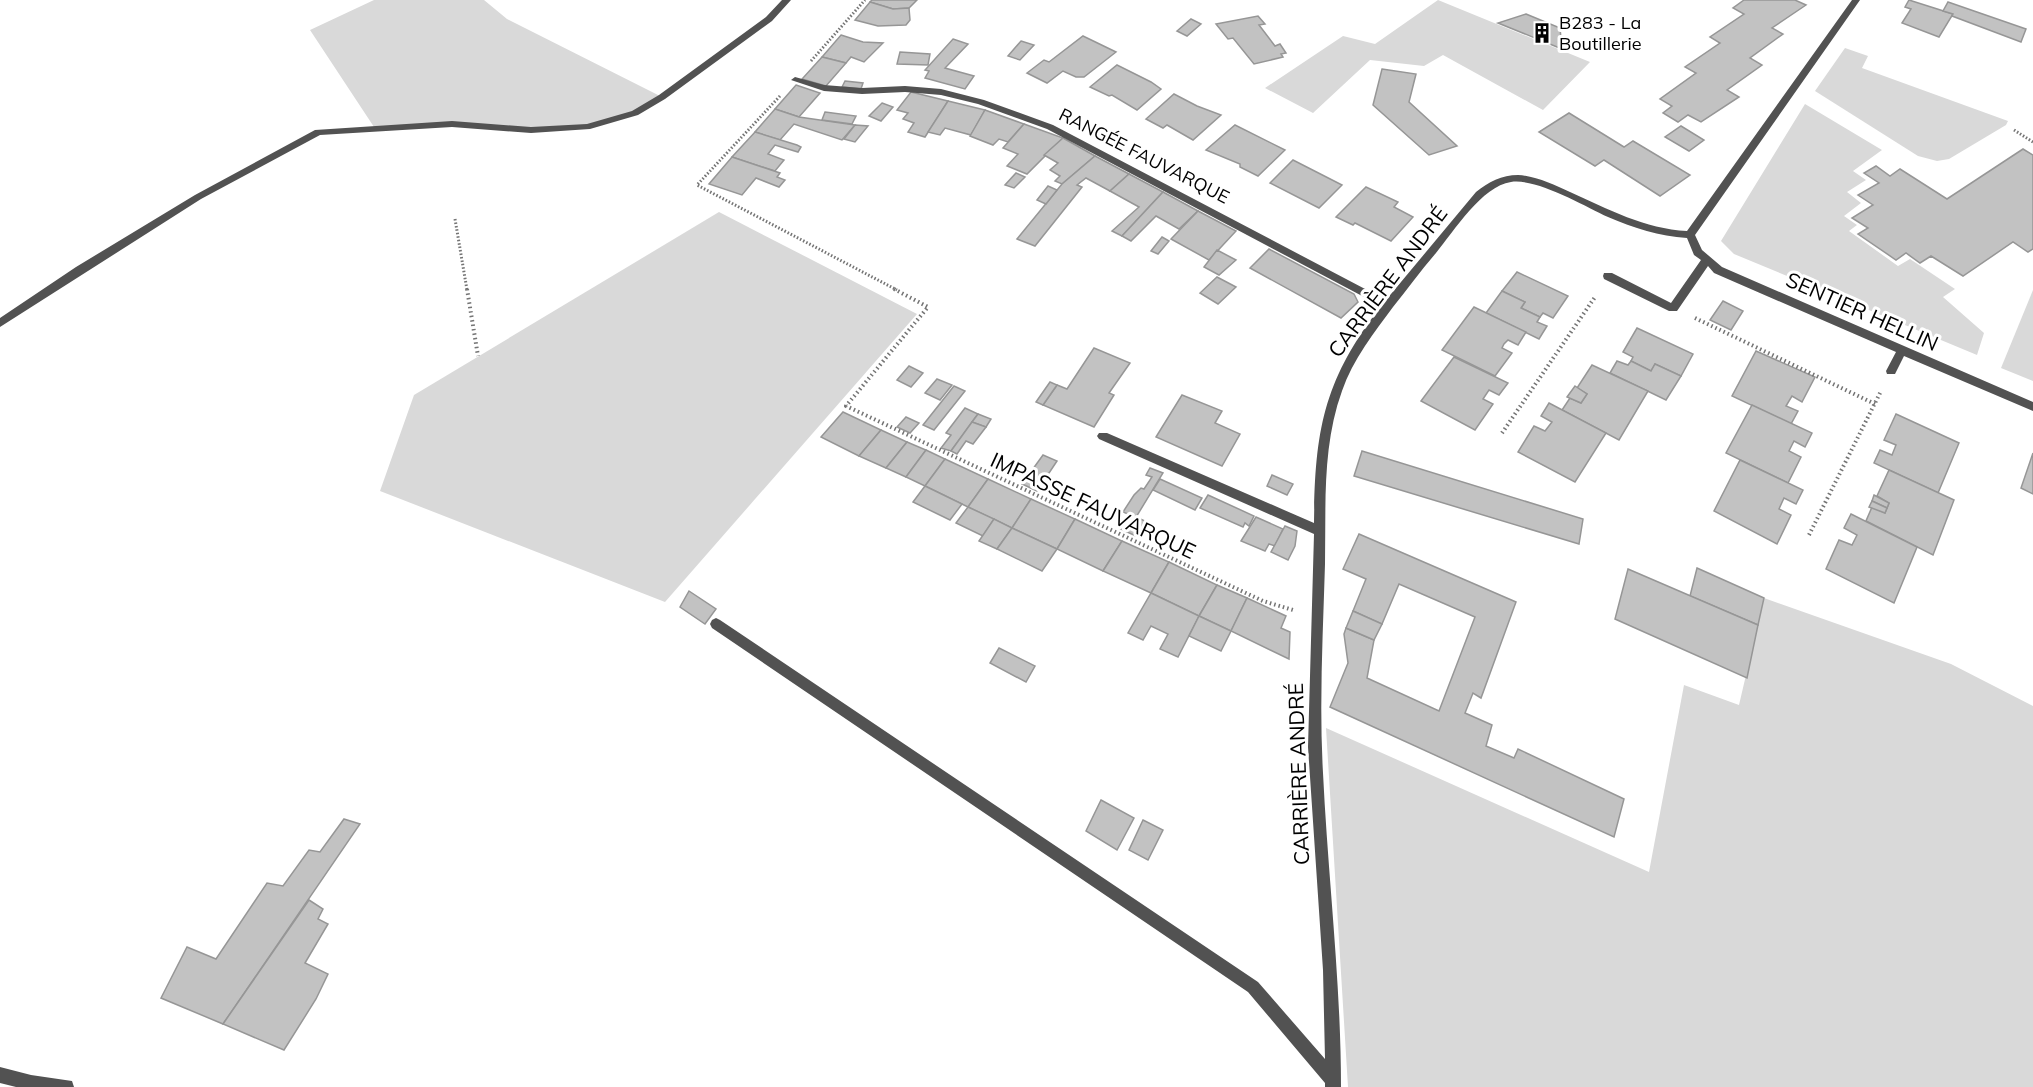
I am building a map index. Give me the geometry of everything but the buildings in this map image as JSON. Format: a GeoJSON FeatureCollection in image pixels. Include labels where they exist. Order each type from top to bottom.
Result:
{"type":"FeatureCollection","features":[{"type":"Feature","properties":{"kind":"street"},"geometry":{"type":"LineString","coordinates":[[0,323],[198,197],[318,132],[452,124],[531,130],[587,127],[635,113],[662,97],[769,19],[787,0]]}},
{"type":"Feature","properties":{"kind":"street"},"geometry":{"type":"LineString","coordinates":[[1690,235],[1856,0]]}},
{"type":"Feature","properties":{"kind":"street","name":"RANGÉE FAUVARQUE"},"geometry":{"type":"LineString","coordinates":[[795,80],[824,88],[941,92],[981,102],[1050,127],[1389,306]]}},
{"type":"Feature","properties":{"kind":"street","name":"CARRIÈRE ANDRÉ"},"geometry":{"type":"LineString","coordinates":[[1333,1084],[1333,1024],[1316,774],[1320,531],[1325,442],[1336,391],[1356,350],[1484,190],[1511,179],[1542,184],[1651,230],[1672,235],[1690,235]]}},
{"type":"Feature","properties":{"kind":"street","name":"SENTIER HELLIN"},"geometry":{"type":"LineString","coordinates":[[1690,235],[1706,261],[1733,277],[2033,408]]}},
{"type":"Feature","properties":{"kind":"street"},"geometry":{"type":"LineString","coordinates":[[1608,276],[1673,308],[1706,261]]}},
{"type":"Feature","properties":{"kind":"street"},"geometry":{"type":"LineString","coordinates":[[1891,371],[1902,350]]}},
{"type":"Feature","properties":{"kind":"street"},"geometry":{"type":"LineString","coordinates":[[1103,436],[1320,531]]}},
{"type":"Feature","properties":{"kind":"street"},"geometry":{"type":"LineString","coordinates":[[716,624],[1253,987],[1333,1084]]}},
{"type":"Feature","properties":{"kind":"street"},"geometry":{"type":"LineString","coordinates":[[0,1075],[31,1083],[66,1087]]}},
{"type":"Feature","properties":{"kind":"path"},"geometry":{"type":"LineString","coordinates":[[795,80],[865,0]]}},
{"type":"Feature","properties":{"kind":"path","name":"IMPASSE FAUVARQUE"},"geometry":{"type":"LineString","coordinates":[[795,80],[697,185],[928,307],[846,406],[1263,601],[1284,609],[1317,613]]}},
{"type":"Feature","properties":{"kind":"path"},"geometry":{"type":"LineString","coordinates":[[2014,130],[2033,142]]}},
{"type":"Feature","properties":{"kind":"path"},"geometry":{"type":"LineString","coordinates":[[455,219],[478,356]]}},
{"type":"Feature","properties":{"kind":"path"},"geometry":{"type":"LineString","coordinates":[[1502,434],[1608,276]]}},
{"type":"Feature","properties":{"kind":"path"},"geometry":{"type":"LineString","coordinates":[[1673,308],[1875,404]]}},
{"type":"Feature","properties":{"kind":"path"},"geometry":{"type":"LineString","coordinates":[[1809,535],[1891,371]]}},
{"type":"Feature","properties":{"kind":"shaded area"},"geometry":{"type":"Polygon","coordinates":[[[374,0],[484,0],[507,19],[662,97],[635,111],[585,126],[534,128],[423,124],[374,127],[310,30],[374,0]]]}},
{"type":"Feature","properties":{"kind":"shaded area"},"geometry":{"type":"Polygon","coordinates":[[[1438,0],[1590,62],[1543,110],[1443,55],[1424,66],[1370,60],[1313,113],[1265,88],[1343,36],[1375,44],[1438,0]]]}},
{"type":"Feature","properties":{"kind":"shaded area"},"geometry":{"type":"Polygon","coordinates":[[[1845,48],[1868,56],[1862,68],[2008,121],[2006,125],[1949,159],[1937,161],[1918,156],[1815,91],[1845,48]]]}},
{"type":"Feature","properties":{"kind":"shaded area"},"geometry":{"type":"Polygon","coordinates":[[[1805,104],[1882,150],[1853,171],[1866,180],[1847,192],[1861,203],[1844,216],[1857,225],[1849,231],[1898,266],[1910,259],[1955,289],[1943,297],[1984,333],[1977,355],[1734,254],[1721,241],[1805,104]]]}},
{"type":"Feature","properties":{"kind":"shaded area"},"geometry":{"type":"Polygon","coordinates":[[[719,212],[917,314],[665,602],[380,491],[414,395],[719,212]]]}},
{"type":"Feature","properties":{"kind":"shaded area"},"geometry":{"type":"Polygon","coordinates":[[[2033,290],[2033,381],[2001,368],[2033,290]]]}},
{"type":"Feature","properties":{"kind":"shaded area"},"geometry":{"type":"Polygon","coordinates":[[[1764,598],[1951,664],[2033,706],[2033,1087],[1348,1087],[1326,728],[1649,872],[1684,685],[1739,705],[1764,598]]]}},
{"type":"Feature","properties":{"kind":"place","name":"B283 - La Boutillerie"},"geometry":{"type":"Point","coordinates":[1542,33]}}]}
